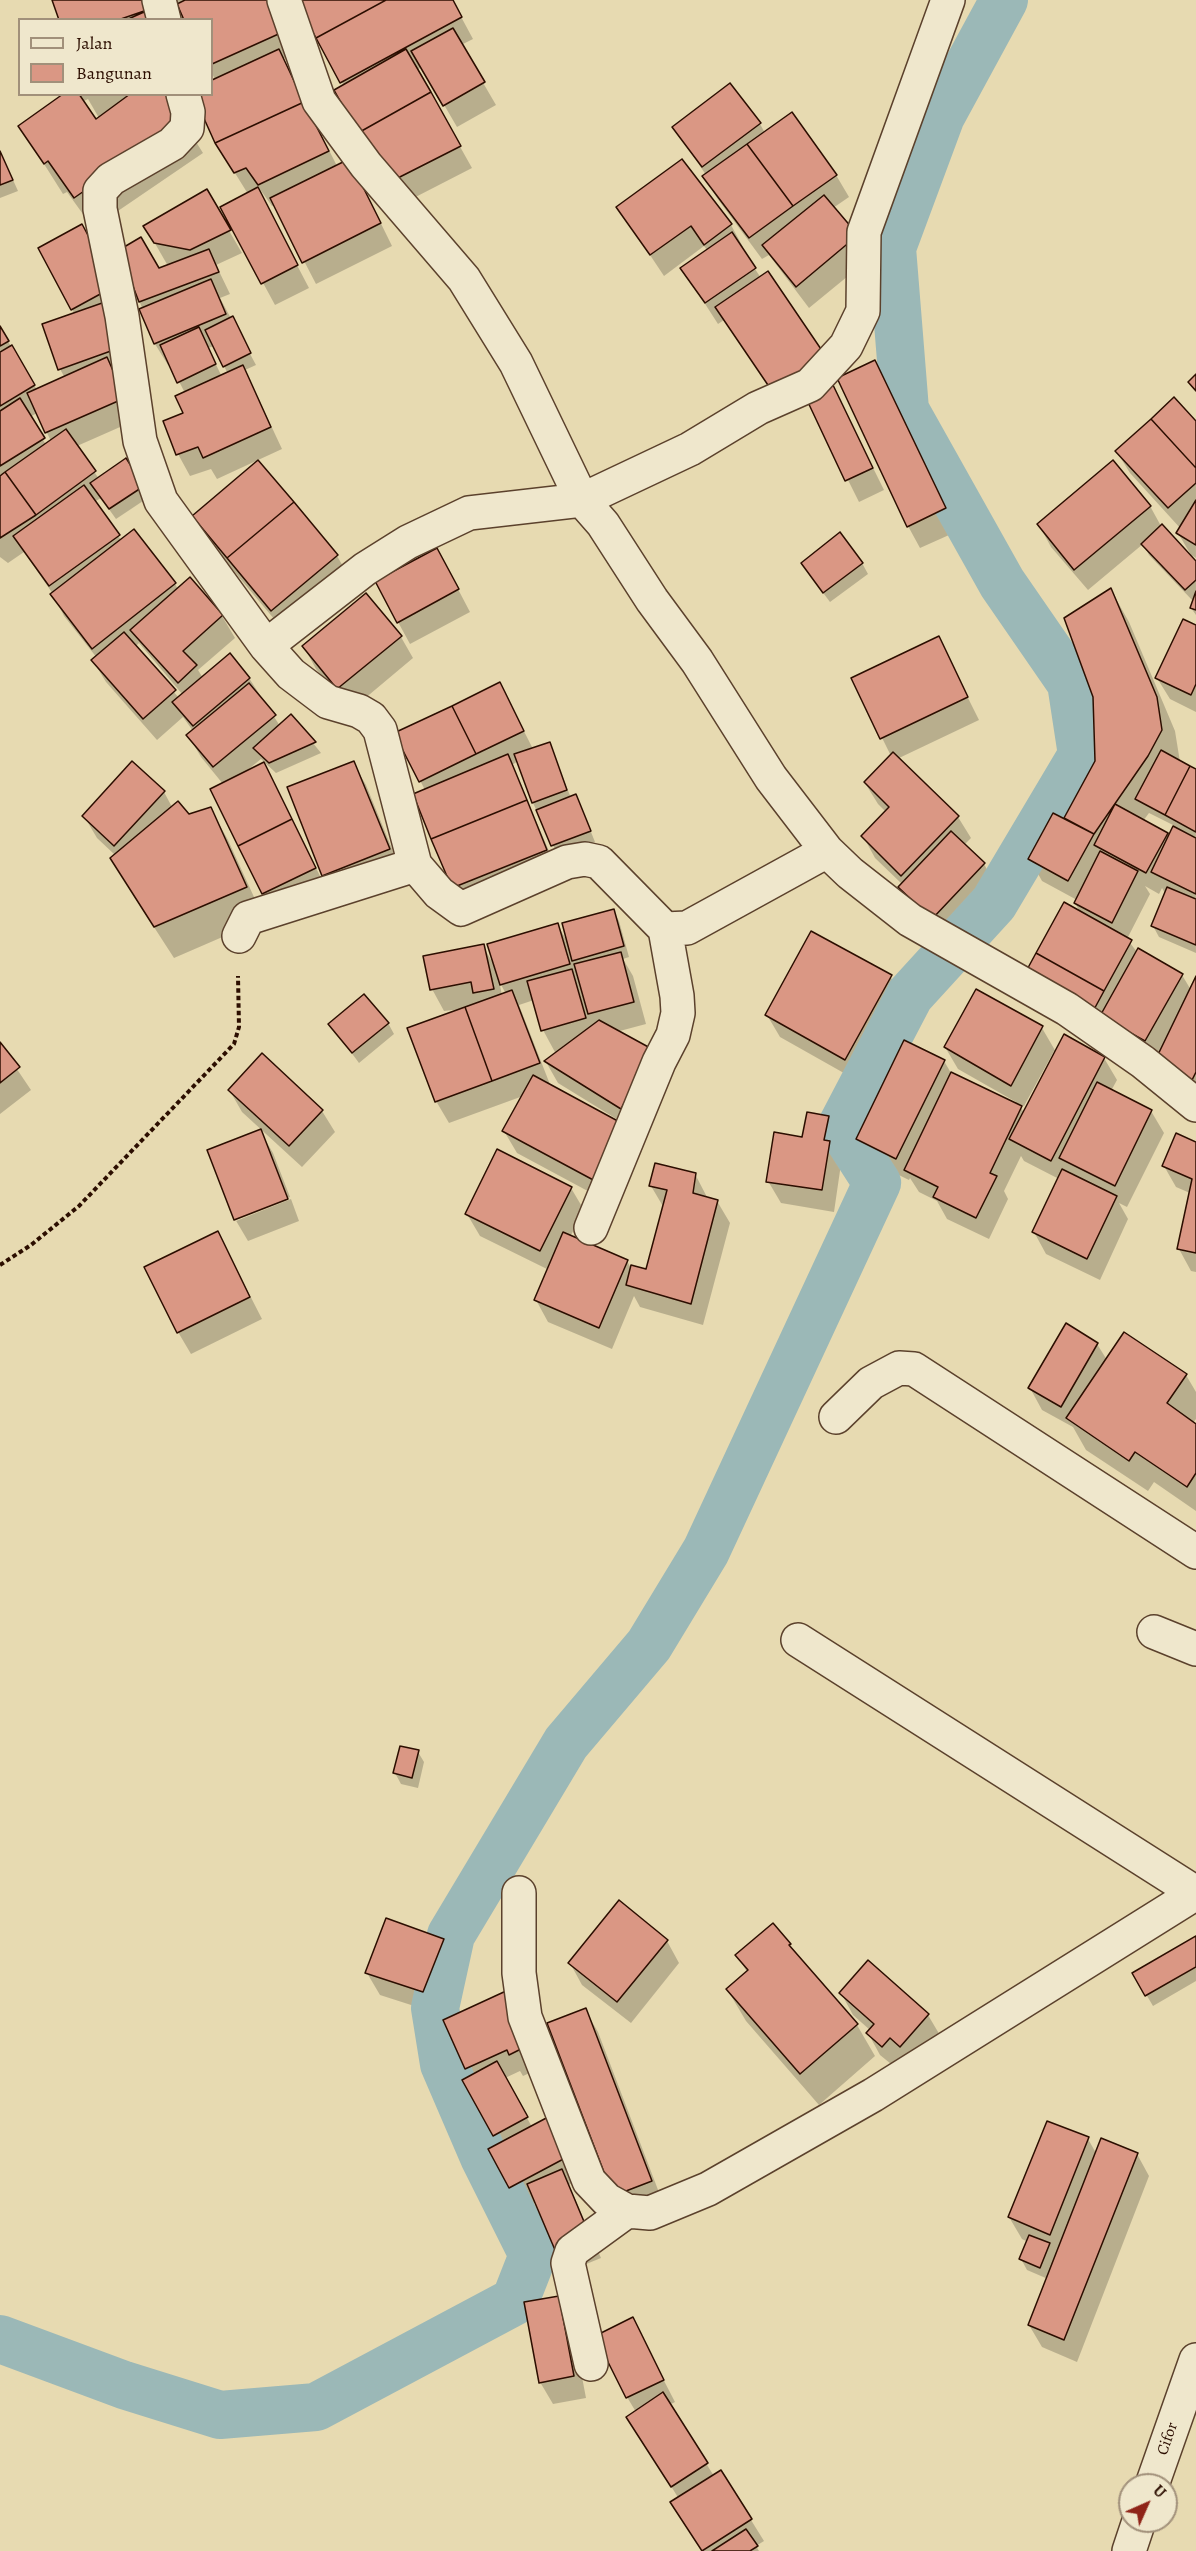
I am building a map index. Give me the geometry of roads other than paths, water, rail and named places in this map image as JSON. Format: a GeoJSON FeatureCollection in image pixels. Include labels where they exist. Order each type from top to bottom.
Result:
{"type":"FeatureCollection","features":[{"type":"Feature","properties":{"kind":"street"},"geometry":{"type":"LineString","coordinates":[[159,0],[164,18]]}},
{"type":"Feature","properties":{"kind":"street"},"geometry":{"type":"LineString","coordinates":[[284,0],[319,101],[366,165],[464,279],[516,363],[582,500],[603,524],[652,600],[697,661],[771,778],[826,851],[910,920],[1067,1009],[1143,1062],[1196,1105]]}},
{"type":"Feature","properties":{"kind":"street"},"geometry":{"type":"LineString","coordinates":[[267,646],[365,569],[408,542],[469,513],[582,500],[690,449],[758,408],[810,385],[846,346],[862,310],[864,232],[948,0]]}},
{"type":"Feature","properties":{"kind":"street"},"geometry":{"type":"LineString","coordinates":[[184,96],[188,112],[187,128],[172,144],[111,179],[100,191],[100,209],[122,316],[140,441],[161,501],[194,551],[291,674],[328,702],[359,711],[371,718],[380,730],[415,865],[449,903],[460,909],[567,862],[585,859],[599,862],[665,929],[677,996],[678,1014],[673,1035],[659,1062],[591,1228]]}},
{"type":"Feature","properties":{"kind":"street"},"geometry":{"type":"LineString","coordinates":[[665,929],[687,928],[826,851]]}},
{"type":"Feature","properties":{"kind":"street"},"geometry":{"type":"LineString","coordinates":[[239,936],[248,918],[415,865]]}},
{"type":"Feature","properties":{"kind":"street"},"geometry":{"type":"LineString","coordinates":[[836,1417],[871,1383],[899,1368],[914,1369],[1196,1552]]}},
{"type":"Feature","properties":{"kind":"street"},"geometry":{"type":"LineString","coordinates":[[1154,1632],[1196,1649]]}},
{"type":"Feature","properties":{"kind":"street"},"geometry":{"type":"LineString","coordinates":[[519,1893],[519,1973],[525,2018],[589,2181],[607,2200],[627,2211],[650,2212],[708,2189],[932,2059],[1196,1893],[798,1640]]}},
{"type":"Feature","properties":{"kind":"street"},"geometry":{"type":"LineString","coordinates":[[591,2364],[568,2263],[572,2251],[627,2211]]}},
{"type":"Feature","properties":{"kind":"street","name":"Cifor"},"geometry":{"type":"LineString","coordinates":[[1156,2473],[1196,2360]]}},
{"type":"Feature","properties":{"kind":"street"},"geometry":{"type":"LineString","coordinates":[[1129,2551],[1135,2533]]}},
{"type":"Feature","properties":{"kind":"waterway"},"geometry":{"type":"LineString","coordinates":[[0,2339],[124,2385],[220,2415],[316,2407],[515,2301],[533,2255],[484,2157],[444,2064],[435,2008],[451,1935],[566,1743],[649,1645],[706,1551],[877,1183],[841,1127],[910,995],[994,903],[1082,755],[1071,683],[1002,583],[905,410],[892,248],[941,116],[1004,0]]}}]}
